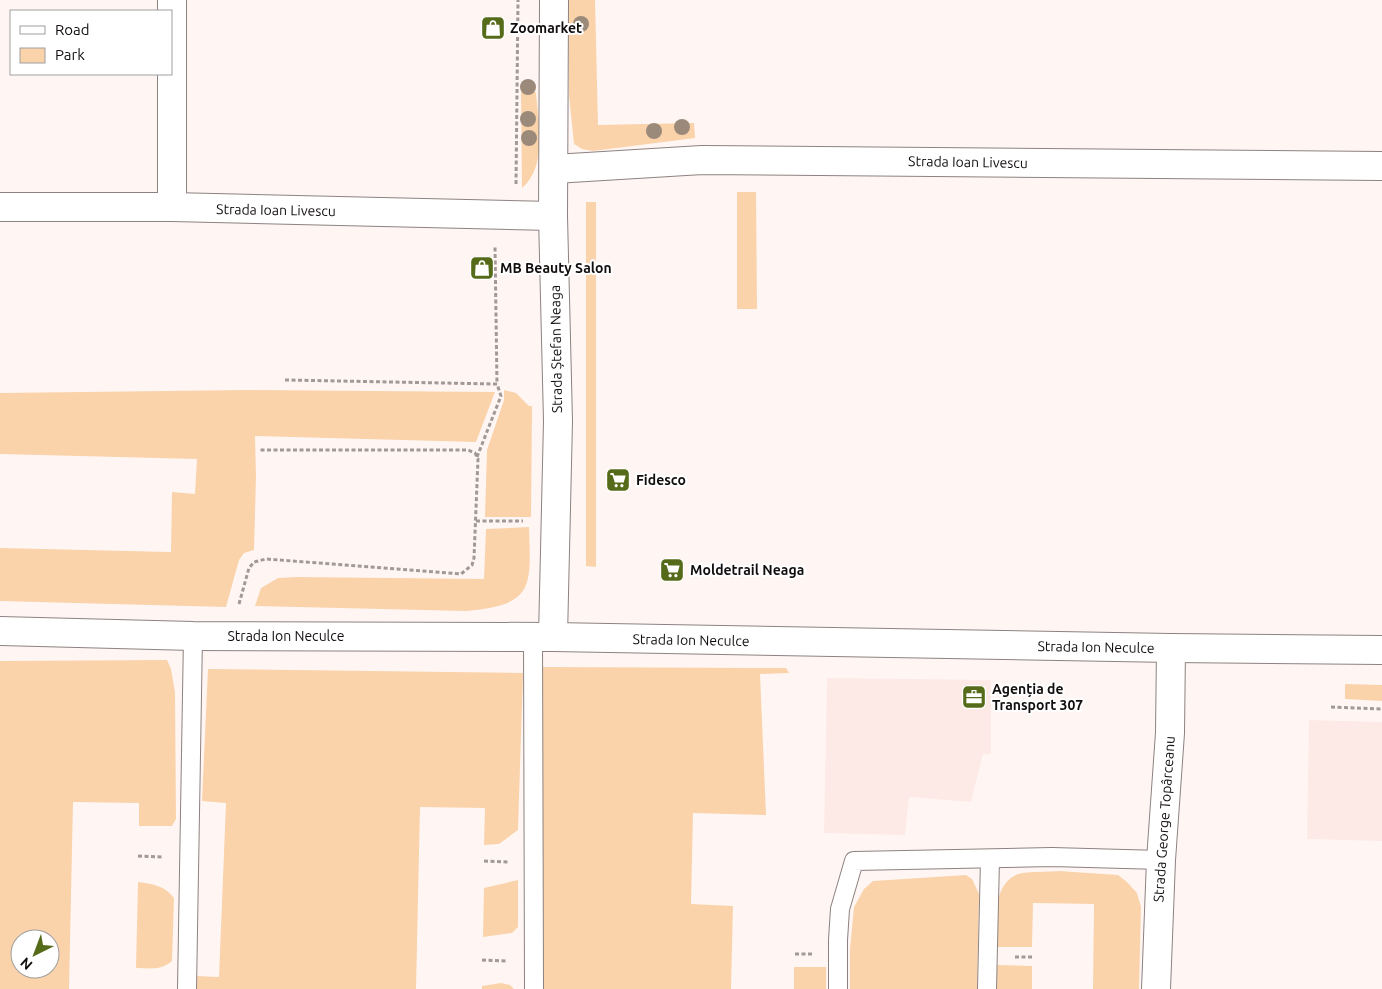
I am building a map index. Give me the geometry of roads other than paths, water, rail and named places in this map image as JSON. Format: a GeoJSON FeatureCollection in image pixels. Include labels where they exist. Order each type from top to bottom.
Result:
{"type":"FeatureCollection","features":[{"type":"Feature","properties":{"kind":"street"},"geometry":{"type":"LineString","coordinates":[[172,0],[172,207]]}},
{"type":"Feature","properties":{"kind":"street","name":"Strada Ștefan Neaga"},"geometry":{"type":"LineString","coordinates":[[543,637],[556,521],[558,422],[553,216],[554,0]]}},
{"type":"Feature","properties":{"kind":"street","name":"Strada Ioan Livescu"},"geometry":{"type":"LineString","coordinates":[[554,169],[702,160],[1382,166]]}},
{"type":"Feature","properties":{"kind":"street","name":"Strada Ioan Livescu"},"geometry":{"type":"LineString","coordinates":[[0,208],[172,207],[553,216]]}},
{"type":"Feature","properties":{"kind":"street","name":"Strada Ion Neculce"},"geometry":{"type":"LineString","coordinates":[[0,631],[193,636],[543,637],[1382,650]]}},
{"type":"Feature","properties":{"kind":"street","name":"Strada George Topârceanu"},"geometry":{"type":"LineString","coordinates":[[1156,989],[1161,860],[1170,733],[1171,648]]}},
{"type":"Feature","properties":{"kind":"lane"},"geometry":{"type":"LineString","coordinates":[[187,989],[193,636]]}},
{"type":"Feature","properties":{"kind":"lane"},"geometry":{"type":"LineString","coordinates":[[534,989],[543,637]]}},
{"type":"Feature","properties":{"kind":"lane"},"geometry":{"type":"LineString","coordinates":[[838,989],[840,909],[854,861],[1052,856],[1161,860]]}},
{"type":"Feature","properties":{"kind":"lane"},"geometry":{"type":"LineString","coordinates":[[987,989],[990,859]]}},
{"type":"Feature","properties":{"kind":"place","name":"Zoomarket"},"geometry":{"type":"Point","coordinates":[493,28]}},
{"type":"Feature","properties":{"kind":"place","name":"MB Beauty Salon"},"geometry":{"type":"Point","coordinates":[482,268]}},
{"type":"Feature","properties":{"kind":"place","name":"Fidesco"},"geometry":{"type":"Point","coordinates":[618,480]}},
{"type":"Feature","properties":{"kind":"place","name":"Moldetrail Neaga"},"geometry":{"type":"Point","coordinates":[672,570]}},
{"type":"Feature","properties":{"kind":"place","name":"Agenția de Transport 307"},"geometry":{"type":"Point","coordinates":[974,697]}}]}
